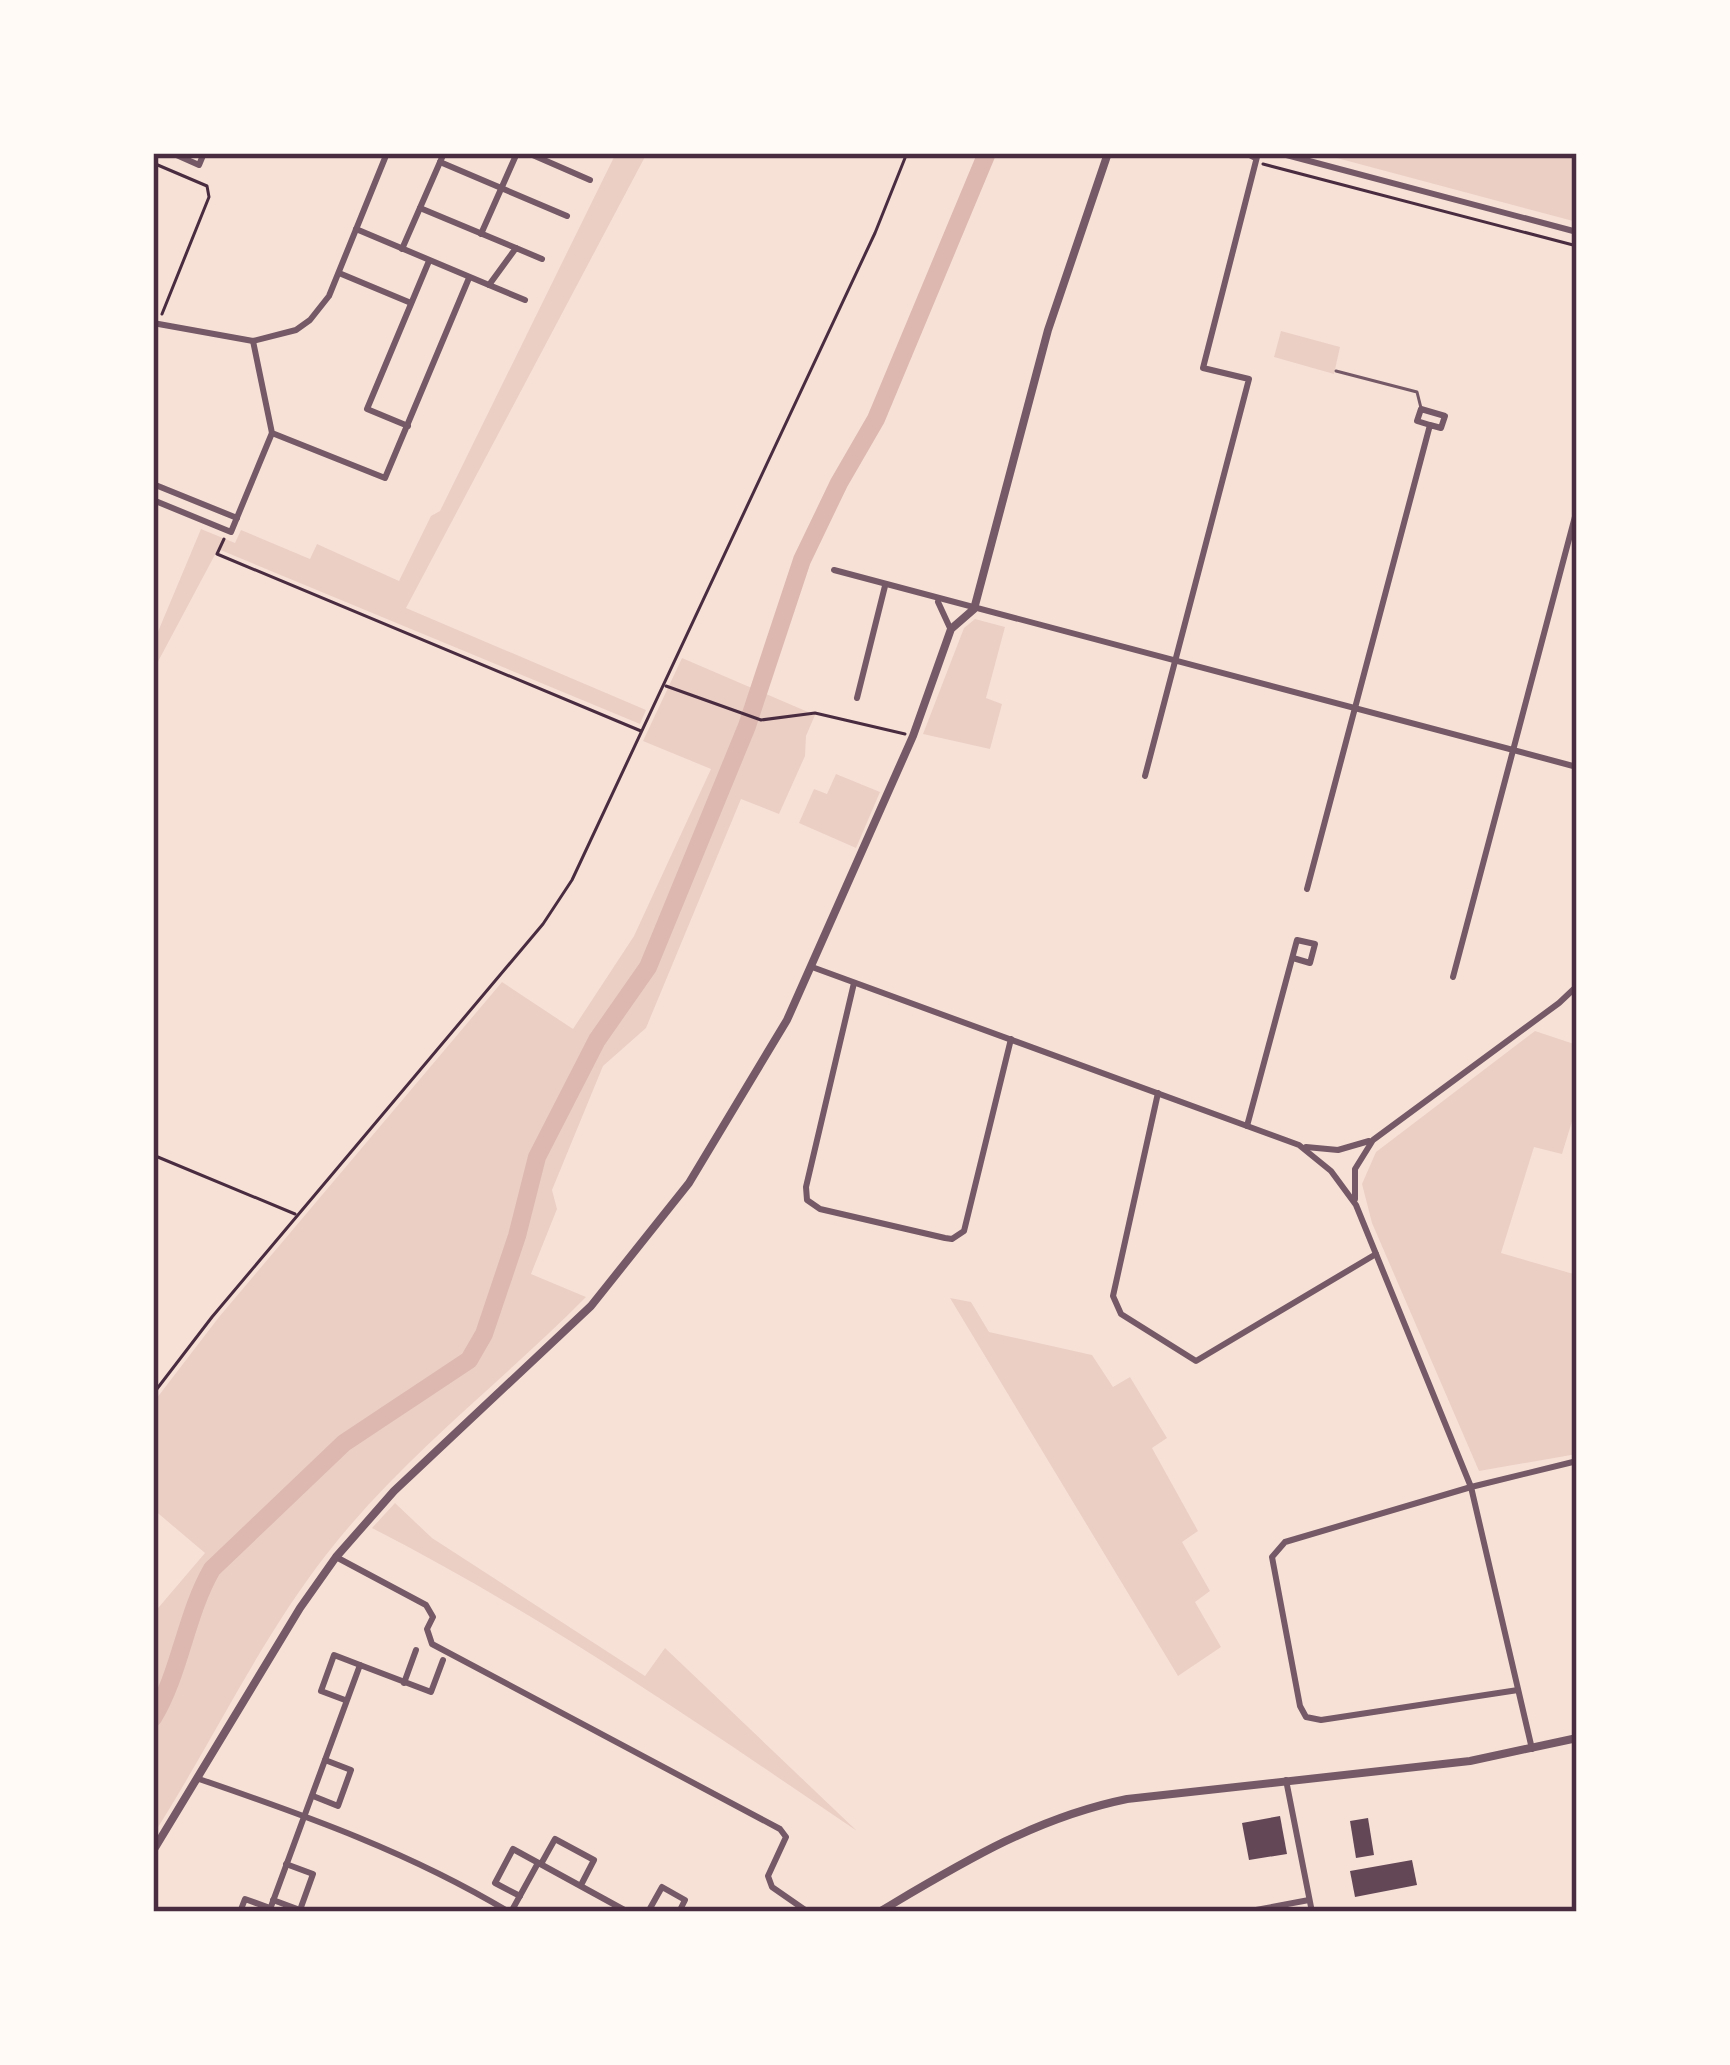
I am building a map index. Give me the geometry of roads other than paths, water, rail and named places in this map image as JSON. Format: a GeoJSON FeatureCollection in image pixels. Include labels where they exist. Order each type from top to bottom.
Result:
{"type":"FeatureCollection","features":[{"type":"Feature","properties":{"kind":"street"},"geometry":{"type":"LineString","coordinates":[[172,153],[199,165],[204,153]]}},
{"type":"Feature","properties":{"kind":"street"},"geometry":{"type":"LineString","coordinates":[[155,323],[254,340],[296,330],[310,320],[329,296],[387,153]]}},
{"type":"Feature","properties":{"kind":"street"},"geometry":{"type":"LineString","coordinates":[[481,234],[517,153]]}},
{"type":"Feature","properties":{"kind":"street"},"geometry":{"type":"LineString","coordinates":[[528,153],[590,180]]}},
{"type":"Feature","properties":{"kind":"street"},"geometry":{"type":"LineString","coordinates":[[153,1851],[300,1608],[336,1557],[394,1490],[591,1306],[654,1231],[756,1078],[812,967],[913,736],[951,629],[974,609],[1048,329],[1108,153]]}},
{"type":"Feature","properties":{"kind":"street"},"geometry":{"type":"LineString","coordinates":[[1279,153],[1577,232]]}},
{"type":"Feature","properties":{"kind":"street"},"geometry":{"type":"LineString","coordinates":[[402,249],[442,157],[567,216]]}},
{"type":"Feature","properties":{"kind":"street"},"geometry":{"type":"LineString","coordinates":[[1145,776],[1250,380],[1203,368],[1257,157]]}},
{"type":"Feature","properties":{"kind":"street"},"geometry":{"type":"LineString","coordinates":[[420,208],[542,259]]}},
{"type":"Feature","properties":{"kind":"street"},"geometry":{"type":"LineString","coordinates":[[356,229],[525,300]]}},
{"type":"Feature","properties":{"kind":"street"},"geometry":{"type":"LineString","coordinates":[[489,285],[515,248]]}},
{"type":"Feature","properties":{"kind":"street"},"geometry":{"type":"LineString","coordinates":[[408,426],[367,409],[429,260]]}},
{"type":"Feature","properties":{"kind":"street"},"geometry":{"type":"LineString","coordinates":[[339,273],[411,303]]}},
{"type":"Feature","properties":{"kind":"street"},"geometry":{"type":"LineString","coordinates":[[272,433],[385,478],[469,278]]}},
{"type":"Feature","properties":{"kind":"street"},"geometry":{"type":"LineString","coordinates":[[153,500],[229,531],[272,433],[254,340]]}},
{"type":"Feature","properties":{"kind":"street"},"geometry":{"type":"LineString","coordinates":[[1421,409],[1445,416],[1442,428],[1430,424],[1417,421],[1421,409]]}},
{"type":"Feature","properties":{"kind":"street"},"geometry":{"type":"LineString","coordinates":[[1306,890],[1430,424]]}},
{"type":"Feature","properties":{"kind":"street"},"geometry":{"type":"LineString","coordinates":[[153,484],[237,518]]}},
{"type":"Feature","properties":{"kind":"street"},"geometry":{"type":"LineString","coordinates":[[1453,977],[1577,509]]}},
{"type":"Feature","properties":{"kind":"street"},"geometry":{"type":"LineString","coordinates":[[834,570],[1577,767]]}},
{"type":"Feature","properties":{"kind":"street"},"geometry":{"type":"LineString","coordinates":[[857,698],[885,586]]}},
{"type":"Feature","properties":{"kind":"street"},"geometry":{"type":"LineString","coordinates":[[936,600],[951,629]]}},
{"type":"Feature","properties":{"kind":"street"},"geometry":{"type":"LineString","coordinates":[[1247,1126],[1292,958]]}},
{"type":"Feature","properties":{"kind":"street"},"geometry":{"type":"LineString","coordinates":[[812,967],[1299,1145],[1338,1150],[1372,1140],[1577,986]]}},
{"type":"Feature","properties":{"kind":"street"},"geometry":{"type":"LineString","coordinates":[[854,983],[806,1187],[808,1200],[820,1210],[945,1238],[964,1231],[1011,1039]]}},
{"type":"Feature","properties":{"kind":"street"},"geometry":{"type":"LineString","coordinates":[[1158,1093],[1113,1296],[1120,1314],[1196,1361],[1376,1254]]}},
{"type":"Feature","properties":{"kind":"street"},"geometry":{"type":"LineString","coordinates":[[1356,1205],[1355,1169],[1372,1140]]}},
{"type":"Feature","properties":{"kind":"street"},"geometry":{"type":"LineString","coordinates":[[1299,1145],[1331,1171],[1356,1205],[1471,1487],[1532,1749]]}},
{"type":"Feature","properties":{"kind":"street"},"geometry":{"type":"LineString","coordinates":[[1518,1690],[1321,1720],[1306,1717],[1271,1563],[1274,1550],[1285,1542],[1471,1487],[1577,1461]]}},
{"type":"Feature","properties":{"kind":"street"},"geometry":{"type":"LineString","coordinates":[[336,1557],[426,1605],[433,1617],[427,1630],[432,1644],[780,1829],[786,1837],[784,1846],[768,1876],[772,1887],[808,1912]]}},
{"type":"Feature","properties":{"kind":"street"},"geometry":{"type":"LineString","coordinates":[[404,1683],[416,1650]]}},
{"type":"Feature","properties":{"kind":"street"},"geometry":{"type":"LineString","coordinates":[[347,1701],[321,1691],[334,1655],[431,1692],[442,1660]]}},
{"type":"Feature","properties":{"kind":"street"},"geometry":{"type":"LineString","coordinates":[[271,1907],[360,1665]]}},
{"type":"Feature","properties":{"kind":"street"},"geometry":{"type":"LineString","coordinates":[[879,1912],[974,1855],[1039,1823],[1089,1807],[1470,1761],[1577,1738]]}},
{"type":"Feature","properties":{"kind":"street"},"geometry":{"type":"LineString","coordinates":[[312,1796],[338,1806],[351,1770],[325,1760]]}},
{"type":"Feature","properties":{"kind":"street"},"geometry":{"type":"LineString","coordinates":[[199,1779],[417,1860],[510,1912],[555,1839],[594,1860],[580,1886]]}},
{"type":"Feature","properties":{"kind":"street"},"geometry":{"type":"LineString","coordinates":[[1286,1780],[1312,1912]]}},
{"type":"Feature","properties":{"kind":"street"},"geometry":{"type":"LineString","coordinates":[[520,1896],[495,1883],[513,1849],[628,1912]]}},
{"type":"Feature","properties":{"kind":"street"},"geometry":{"type":"LineString","coordinates":[[240,1912],[245,1899],[300,1910],[313,1874],[286,1864]]}},
{"type":"Feature","properties":{"kind":"street"},"geometry":{"type":"LineString","coordinates":[[648,1912],[662,1887],[685,1900],[679,1912]]}},
{"type":"Feature","properties":{"kind":"street"},"geometry":{"type":"LineString","coordinates":[[1245,1912],[1310,1900]]}},
{"type":"Feature","properties":{"kind":"lane"},"geometry":{"type":"LineString","coordinates":[[1242,153],[1257,157]]}},
{"type":"Feature","properties":{"kind":"lane"},"geometry":{"type":"LineString","coordinates":[[1336,371],[1418,392],[1421,409]]}},
{"type":"Feature","properties":{"kind":"waterway"},"geometry":{"type":"LineString","coordinates":[[153,1718],[212,1569],[344,1443],[469,1360],[484,1334],[537,1157],[597,1040],[648,967],[747,726],[802,560],[876,419],[987,153]]}}]}
